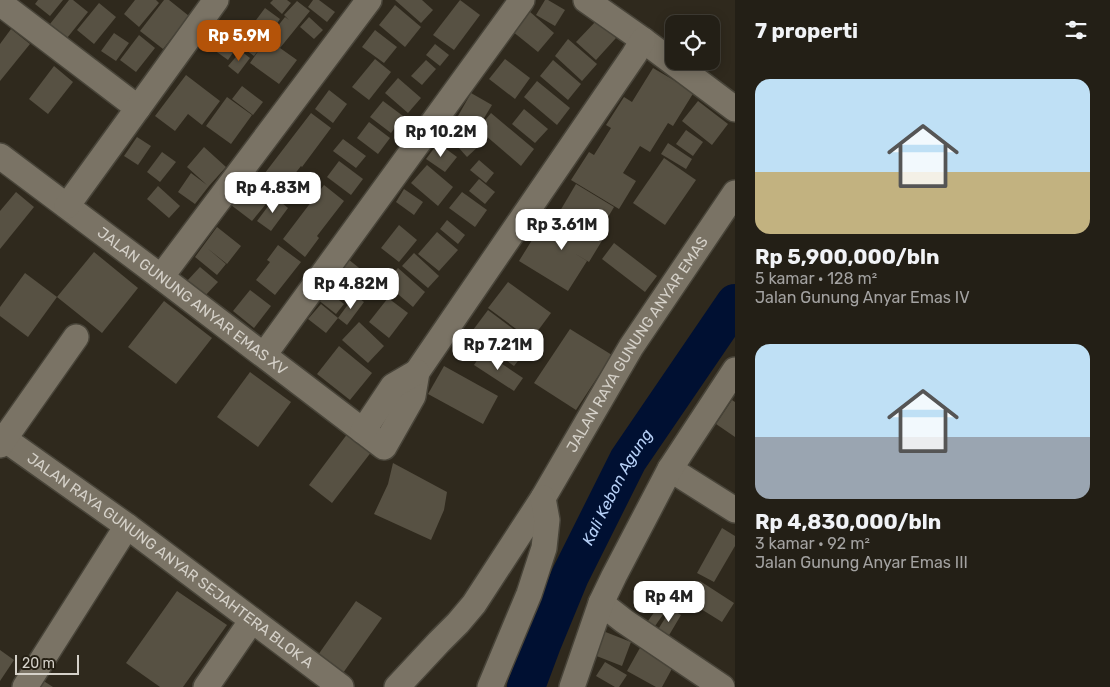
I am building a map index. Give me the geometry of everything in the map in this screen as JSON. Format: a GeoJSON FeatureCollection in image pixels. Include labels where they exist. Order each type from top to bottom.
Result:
{"type":"FeatureCollection","features":[{"type":"Feature","properties":{"kind":"street"},"geometry":{"type":"LineString","coordinates":[[161,277],[369,0]]}},
{"type":"Feature","properties":{"kind":"street"},"geometry":{"type":"LineString","coordinates":[[264,355],[522,0]]}},
{"type":"Feature","properties":{"kind":"street"},"geometry":{"type":"LineString","coordinates":[[586,0],[735,109]]}},
{"type":"Feature","properties":{"kind":"street"},"geometry":{"type":"LineString","coordinates":[[0,3],[138,108]]}},
{"type":"Feature","properties":{"kind":"street"},"geometry":{"type":"LineString","coordinates":[[67,206],[138,108],[207,3]]}},
{"type":"Feature","properties":{"kind":"street"},"geometry":{"type":"LineString","coordinates":[[363,431],[394,386],[416,372],[643,40]]}},
{"type":"Feature","properties":{"kind":"street","name":"JALAN GUNUNG ANYAR EMAS XV"},"geometry":{"type":"LineString","coordinates":[[0,156],[384,448],[413,396],[416,372]]}},
{"type":"Feature","properties":{"kind":"street","name":"JALAN RAYA GUNUNG ANYAR EMAS"},"geometry":{"type":"LineString","coordinates":[[397,687],[474,604],[543,498],[631,346],[735,193]]}},
{"type":"Feature","properties":{"kind":"street"},"geometry":{"type":"LineString","coordinates":[[1,440],[76,336]]}},
{"type":"Feature","properties":{"kind":"street"},"geometry":{"type":"LineString","coordinates":[[572,687],[601,603],[670,469],[735,370]]}},
{"type":"Feature","properties":{"kind":"street","name":"JALAN RAYA GUNUNG ANYAR SEJAHTERA BLOK A"},"geometry":{"type":"LineString","coordinates":[[1,440],[127,526],[341,687]]}},
{"type":"Feature","properties":{"kind":"street"},"geometry":{"type":"LineString","coordinates":[[670,469],[735,510]]}},
{"type":"Feature","properties":{"kind":"street"},"geometry":{"type":"LineString","coordinates":[[490,687],[529,594],[544,548],[547,520],[543,498]]}},
{"type":"Feature","properties":{"kind":"street"},"geometry":{"type":"LineString","coordinates":[[26,687],[127,526]]}},
{"type":"Feature","properties":{"kind":"street"},"geometry":{"type":"LineString","coordinates":[[601,603],[624,621],[722,687]]}},
{"type":"Feature","properties":{"kind":"street"},"geometry":{"type":"LineString","coordinates":[[206,687],[252,620]]}},
{"type":"Feature","properties":{"kind":"building"},"geometry":{"type":"Polygon","coordinates":[[[38,0],[63,0],[50,16],[35,4],[38,0]]]}},
{"type":"Feature","properties":{"kind":"building"},"geometry":{"type":"Polygon","coordinates":[[[69,0],[73,0],[88,12],[67,38],[50,24],[69,0]]]}},
{"type":"Feature","properties":{"kind":"building"},"geometry":{"type":"Polygon","coordinates":[[[135,0],[156,0],[159,3],[139,27],[124,14],[135,0]]]}},
{"type":"Feature","properties":{"kind":"building"},"geometry":{"type":"Polygon","coordinates":[[[164,0],[169,0],[189,16],[163,49],[140,31],[164,0]]]}},
{"type":"Feature","properties":{"kind":"building"},"geometry":{"type":"Polygon","coordinates":[[[273,0],[287,0],[291,3],[282,14],[270,3],[273,0]]]}},
{"type":"Feature","properties":{"kind":"building"},"geometry":{"type":"Polygon","coordinates":[[[313,0],[319,0],[335,12],[327,22],[308,7],[313,0]]]}},
{"type":"Feature","properties":{"kind":"building"},"geometry":{"type":"Polygon","coordinates":[[[395,0],[422,0],[433,10],[421,23],[395,0]]]}},
{"type":"Feature","properties":{"kind":"building"},"geometry":{"type":"Polygon","coordinates":[[[460,0],[480,15],[454,50],[433,35],[460,0]]]}},
{"type":"Feature","properties":{"kind":"building"},"geometry":{"type":"Polygon","coordinates":[[[545,0],[565,10],[555,26],[536,15],[545,0]]]}},
{"type":"Feature","properties":{"kind":"building"},"geometry":{"type":"Polygon","coordinates":[[[297,1],[310,11],[280,48],[297,60],[279,84],[250,63],[263,44],[254,56],[238,44],[265,8],[280,19],[265,42],[285,17],[289,20],[284,15],[297,1]]]}},
{"type":"Feature","properties":{"kind":"building"},"geometry":{"type":"Polygon","coordinates":[[[99,3],[116,17],[94,44],[77,30],[99,3]]]}},
{"type":"Feature","properties":{"kind":"building"},"geometry":{"type":"Polygon","coordinates":[[[395,5],[421,27],[405,47],[379,25],[395,5]]]}},
{"type":"Feature","properties":{"kind":"building"},"geometry":{"type":"Polygon","coordinates":[[[529,11],[554,33],[538,52],[512,31],[529,11]]]}},
{"type":"Feature","properties":{"kind":"building"},"geometry":{"type":"Polygon","coordinates":[[[309,17],[323,30],[314,39],[300,27],[309,17]]]}},
{"type":"Feature","properties":{"kind":"building"},"geometry":{"type":"Polygon","coordinates":[[[597,20],[616,38],[596,60],[576,42],[597,20]]]}},
{"type":"Feature","properties":{"kind":"building"},"geometry":{"type":"Polygon","coordinates":[[[214,27],[239,44],[228,60],[203,42],[214,27]]]}},
{"type":"Feature","properties":{"kind":"building"},"geometry":{"type":"Polygon","coordinates":[[[11,29],[30,44],[0,81],[0,44],[11,29]]]}},
{"type":"Feature","properties":{"kind":"building"},"geometry":{"type":"Polygon","coordinates":[[[375,30],[397,47],[384,63],[362,47],[375,30]]]}},
{"type":"Feature","properties":{"kind":"building"},"geometry":{"type":"Polygon","coordinates":[[[114,33],[129,43],[116,61],[101,51],[114,33]]]}},
{"type":"Feature","properties":{"kind":"building"},"geometry":{"type":"Polygon","coordinates":[[[139,35],[155,48],[136,72],[120,60],[139,35]]]}},
{"type":"Feature","properties":{"kind":"building"},"geometry":{"type":"Polygon","coordinates":[[[568,39],[597,64],[582,81],[555,56],[568,39]]]}},
{"type":"Feature","properties":{"kind":"building"},"geometry":{"type":"Polygon","coordinates":[[[435,44],[449,55],[440,66],[426,55],[435,44]]]}},
{"type":"Feature","properties":{"kind":"building"},"geometry":{"type":"Polygon","coordinates":[[[241,51],[250,58],[238,74],[228,66],[241,51]]]}},
{"type":"Feature","properties":{"kind":"building"},"geometry":{"type":"Polygon","coordinates":[[[375,59],[391,72],[369,100],[352,87],[375,59]]]}},
{"type":"Feature","properties":{"kind":"building"},"geometry":{"type":"Polygon","coordinates":[[[505,59],[530,78],[515,99],[489,79],[505,59]]]}},
{"type":"Feature","properties":{"kind":"building"},"geometry":{"type":"Polygon","coordinates":[[[426,60],[436,69],[422,85],[411,76],[426,60]]]}},
{"type":"Feature","properties":{"kind":"building"},"geometry":{"type":"Polygon","coordinates":[[[553,60],[581,84],[568,100],[540,76],[553,60]]]}},
{"type":"Feature","properties":{"kind":"building"},"geometry":{"type":"Polygon","coordinates":[[[54,66],[73,82],[48,114],[29,99],[54,66]]]}},
{"type":"Feature","properties":{"kind":"building"},"geometry":{"type":"Polygon","coordinates":[[[653,68],[694,92],[673,126],[668,123],[650,152],[640,146],[623,173],[636,181],[619,209],[571,180],[589,152],[594,155],[611,128],[606,125],[624,97],[632,102],[653,68]]]}},
{"type":"Feature","properties":{"kind":"building"},"geometry":{"type":"Polygon","coordinates":[[[186,75],[220,101],[202,125],[188,114],[175,131],[155,116],[186,75]]]}},
{"type":"Feature","properties":{"kind":"building"},"geometry":{"type":"Polygon","coordinates":[[[398,78],[421,98],[408,113],[385,93],[398,78]]]}},
{"type":"Feature","properties":{"kind":"building"},"geometry":{"type":"Polygon","coordinates":[[[537,81],[570,108],[557,125],[524,97],[537,81]]]}},
{"type":"Feature","properties":{"kind":"building"},"geometry":{"type":"Polygon","coordinates":[[[242,86],[263,102],[253,115],[232,99],[242,86]]]}},
{"type":"Feature","properties":{"kind":"building"},"geometry":{"type":"Polygon","coordinates":[[[329,90],[347,104],[333,123],[315,109],[329,90]]]}},
{"type":"Feature","properties":{"kind":"building"},"geometry":{"type":"Polygon","coordinates":[[[471,93],[492,105],[478,128],[458,116],[471,93]]]}},
{"type":"Feature","properties":{"kind":"building"},"geometry":{"type":"Polygon","coordinates":[[[227,97],[252,115],[231,144],[206,126],[227,97]]]}},
{"type":"Feature","properties":{"kind":"building"},"geometry":{"type":"Polygon","coordinates":[[[383,101],[403,116],[391,133],[370,117],[383,101]]]}},
{"type":"Feature","properties":{"kind":"building"},"geometry":{"type":"Polygon","coordinates":[[[698,101],[728,124],[712,145],[682,121],[698,101]]]}},
{"type":"Feature","properties":{"kind":"building"},"geometry":{"type":"Polygon","coordinates":[[[524,109],[548,129],[535,143],[512,124],[524,109]]]}},
{"type":"Feature","properties":{"kind":"building"},"geometry":{"type":"Polygon","coordinates":[[[311,113],[331,128],[286,185],[288,187],[279,199],[258,182],[311,113]]]}},
{"type":"Feature","properties":{"kind":"building"},"geometry":{"type":"Polygon","coordinates":[[[491,113],[534,149],[521,166],[478,129],[491,113]]]}},
{"type":"Feature","properties":{"kind":"building"},"geometry":{"type":"Polygon","coordinates":[[[369,122],[390,138],[378,154],[357,138],[369,122]]]}},
{"type":"Feature","properties":{"kind":"building"},"geometry":{"type":"Polygon","coordinates":[[[464,123],[482,143],[467,157],[449,137],[464,123]]]}},
{"type":"Feature","properties":{"kind":"building"},"geometry":{"type":"Polygon","coordinates":[[[686,130],[703,142],[693,156],[676,144],[686,130]]]}},
{"type":"Feature","properties":{"kind":"building"},"geometry":{"type":"Polygon","coordinates":[[[137,137],[151,146],[138,165],[124,156],[137,137]]]}},
{"type":"Feature","properties":{"kind":"building"},"geometry":{"type":"Polygon","coordinates":[[[343,139],[366,156],[356,168],[333,151],[343,139]]]}},
{"type":"Feature","properties":{"kind":"building"},"geometry":{"type":"Polygon","coordinates":[[[438,143],[457,157],[445,172],[426,159],[438,143]]]}},
{"type":"Feature","properties":{"kind":"building"},"geometry":{"type":"Polygon","coordinates":[[[668,143],[692,159],[686,169],[661,154],[668,143]]]}},
{"type":"Feature","properties":{"kind":"building"},"geometry":{"type":"Polygon","coordinates":[[[204,147],[226,167],[195,204],[178,192],[191,173],[207,185],[187,167],[204,147]]]}},
{"type":"Feature","properties":{"kind":"building"},"geometry":{"type":"Polygon","coordinates":[[[162,152],[176,162],[160,182],[147,172],[162,152]]]}},
{"type":"Feature","properties":{"kind":"building"},"geometry":{"type":"Polygon","coordinates":[[[664,158],[696,180],[665,225],[633,203],[664,158]]]}},
{"type":"Feature","properties":{"kind":"building"},"geometry":{"type":"Polygon","coordinates":[[[479,160],[494,173],[486,183],[470,170],[479,160]]]}},
{"type":"Feature","properties":{"kind":"building"},"geometry":{"type":"Polygon","coordinates":[[[339,161],[363,179],[351,195],[327,177],[339,161]]]}},
{"type":"Feature","properties":{"kind":"building"},"geometry":{"type":"Polygon","coordinates":[[[427,165],[453,187],[438,206],[411,183],[427,165]]]}},
{"type":"Feature","properties":{"kind":"building"},"geometry":{"type":"Polygon","coordinates":[[[479,179],[495,192],[485,204],[469,191],[479,179]]]}},
{"type":"Feature","properties":{"kind":"building"},"geometry":{"type":"Polygon","coordinates":[[[576,184],[614,207],[598,234],[560,211],[576,184]]]}},
{"type":"Feature","properties":{"kind":"building"},"geometry":{"type":"Polygon","coordinates":[[[324,185],[344,201],[317,236],[319,238],[305,257],[283,239],[324,185]]]}},
{"type":"Feature","properties":{"kind":"building"},"geometry":{"type":"Polygon","coordinates":[[[158,186],[180,206],[169,218],[147,199],[158,186]]]}},
{"type":"Feature","properties":{"kind":"building"},"geometry":{"type":"Polygon","coordinates":[[[245,188],[266,204],[252,221],[231,205],[245,188]]]}},
{"type":"Feature","properties":{"kind":"building"},"geometry":{"type":"Polygon","coordinates":[[[404,189],[423,202],[414,215],[396,202],[404,189]]]}},
{"type":"Feature","properties":{"kind":"building"},"geometry":{"type":"Polygon","coordinates":[[[16,192],[34,207],[0,249],[0,211],[16,192]]]}},
{"type":"Feature","properties":{"kind":"building"},"geometry":{"type":"Polygon","coordinates":[[[462,192],[487,210],[475,227],[449,208],[462,192]]]}},
{"type":"Feature","properties":{"kind":"building"},"geometry":{"type":"Polygon","coordinates":[[[275,197],[288,208],[271,231],[257,221],[275,197]]]}},
{"type":"Feature","properties":{"kind":"building"},"geometry":{"type":"Polygon","coordinates":[[[559,212],[603,239],[589,262],[574,253],[587,261],[568,291],[519,261],[537,232],[544,236],[559,212]]]}},
{"type":"Feature","properties":{"kind":"building"},"geometry":{"type":"Polygon","coordinates":[[[447,220],[465,235],[458,244],[440,229],[447,220]]]}},
{"type":"Feature","properties":{"kind":"building"},"geometry":{"type":"Polygon","coordinates":[[[399,225],[417,240],[399,262],[381,248],[399,225]]]}},
{"type":"Feature","properties":{"kind":"building"},"geometry":{"type":"Polygon","coordinates":[[[217,227],[241,246],[227,264],[207,248],[226,264],[217,275],[195,257],[217,227]]]}},
{"type":"Feature","properties":{"kind":"building"},"geometry":{"type":"Polygon","coordinates":[[[437,232],[458,250],[439,271],[418,254],[437,232]]]}},
{"type":"Feature","properties":{"kind":"building"},"geometry":{"type":"Polygon","coordinates":[[[614,243],[657,276],[645,292],[602,259],[614,243]]]}},
{"type":"Feature","properties":{"kind":"building"},"geometry":{"type":"Polygon","coordinates":[[[278,245],[301,262],[275,295],[256,280],[270,262],[267,260],[278,245]]]}},
{"type":"Feature","properties":{"kind":"building"},"geometry":{"type":"Polygon","coordinates":[[[94,252],[138,288],[102,333],[57,297],[94,252]]]}},
{"type":"Feature","properties":{"kind":"building"},"geometry":{"type":"Polygon","coordinates":[[[414,253],[439,276],[428,288],[402,266],[414,253]]]}},
{"type":"Feature","properties":{"kind":"building"},"geometry":{"type":"Polygon","coordinates":[[[348,259],[369,276],[355,293],[335,276],[348,259]]]}},
{"type":"Feature","properties":{"kind":"building"},"geometry":{"type":"Polygon","coordinates":[[[200,267],[218,282],[203,298],[186,282],[200,267]]]}},
{"type":"Feature","properties":{"kind":"building"},"geometry":{"type":"Polygon","coordinates":[[[398,268],[425,292],[413,307],[385,283],[398,268]]]}},
{"type":"Feature","properties":{"kind":"building"},"geometry":{"type":"Polygon","coordinates":[[[25,273],[57,297],[28,337],[0,316],[0,307],[25,273]]]}},
{"type":"Feature","properties":{"kind":"building"},"geometry":{"type":"Polygon","coordinates":[[[508,282],[551,313],[531,340],[488,308],[508,282]]]}},
{"type":"Feature","properties":{"kind":"building"},"geometry":{"type":"Polygon","coordinates":[[[325,289],[344,304],[336,314],[317,299],[325,289]]]}},
{"type":"Feature","properties":{"kind":"building"},"geometry":{"type":"Polygon","coordinates":[[[250,290],[271,306],[254,328],[233,311],[250,290]]]}},
{"type":"Feature","properties":{"kind":"building"},"geometry":{"type":"Polygon","coordinates":[[[355,295],[364,302],[347,325],[338,318],[355,295]]]}},
{"type":"Feature","properties":{"kind":"building"},"geometry":{"type":"Polygon","coordinates":[[[388,298],[408,313],[389,338],[369,322],[388,298]]]}},
{"type":"Feature","properties":{"kind":"building"},"geometry":{"type":"Polygon","coordinates":[[[164,301],[212,338],[176,384],[128,347],[164,301]]]}},
{"type":"Feature","properties":{"kind":"building"},"geometry":{"type":"Polygon","coordinates":[[[321,304],[338,318],[326,333],[308,319],[321,304]]]}},
{"type":"Feature","properties":{"kind":"building"},"geometry":{"type":"Polygon","coordinates":[[[488,310],[532,343],[514,366],[470,334],[488,310]]]}},
{"type":"Feature","properties":{"kind":"building"},"geometry":{"type":"Polygon","coordinates":[[[359,322],[384,346],[368,363],[342,340],[359,322]]]}},
{"type":"Feature","properties":{"kind":"building"},"geometry":{"type":"Polygon","coordinates":[[[570,329],[612,355],[576,410],[534,383],[570,329]]]}},
{"type":"Feature","properties":{"kind":"building"},"geometry":{"type":"Polygon","coordinates":[[[339,346],[372,373],[350,400],[317,374],[339,346]]]}},
{"type":"Feature","properties":{"kind":"building"},"geometry":{"type":"Polygon","coordinates":[[[483,351],[523,378],[514,391],[474,365],[483,351]]]}},
{"type":"Feature","properties":{"kind":"building"},"geometry":{"type":"Polygon","coordinates":[[[444,366],[498,396],[483,424],[428,394],[444,366]]]}},
{"type":"Feature","properties":{"kind":"building"},"geometry":{"type":"Polygon","coordinates":[[[250,372],[291,402],[258,447],[217,417],[250,372]]]}},
{"type":"Feature","properties":{"kind":"building"},"geometry":{"type":"Polygon","coordinates":[[[732,400],[735,402],[735,437],[716,424],[732,400]]]}},
{"type":"Feature","properties":{"kind":"building"},"geometry":{"type":"Polygon","coordinates":[[[348,433],[372,451],[332,503],[309,485],[348,433]]]}},
{"type":"Feature","properties":{"kind":"building"},"geometry":{"type":"Polygon","coordinates":[[[393,463],[447,492],[444,510],[431,540],[374,514],[388,484],[393,463]]]}},
{"type":"Feature","properties":{"kind":"building"},"geometry":{"type":"Polygon","coordinates":[[[722,528],[735,536],[735,546],[714,582],[697,573],[722,528]]]}},
{"type":"Feature","properties":{"kind":"building"},"geometry":{"type":"Polygon","coordinates":[[[700,581],[734,603],[722,622],[688,601],[700,581]]]}},
{"type":"Feature","properties":{"kind":"building"},"geometry":{"type":"Polygon","coordinates":[[[177,591],[227,625],[183,687],[160,687],[126,663],[177,591]]]}},
{"type":"Feature","properties":{"kind":"building"},"geometry":{"type":"Polygon","coordinates":[[[356,601],[382,618],[343,673],[318,655],[356,601]]]}},
{"type":"Feature","properties":{"kind":"building"},"geometry":{"type":"Polygon","coordinates":[[[660,604],[667,609],[655,626],[648,621],[660,604]]]}},
{"type":"Feature","properties":{"kind":"building"},"geometry":{"type":"Polygon","coordinates":[[[671,609],[681,615],[668,637],[657,631],[671,609]]]}},
{"type":"Feature","properties":{"kind":"building"},"geometry":{"type":"Polygon","coordinates":[[[603,631],[631,642],[622,666],[594,655],[603,631]]]}},
{"type":"Feature","properties":{"kind":"building"},"geometry":{"type":"Polygon","coordinates":[[[641,646],[674,665],[662,687],[656,687],[627,671],[641,646]]]}},
{"type":"Feature","properties":{"kind":"building"},"geometry":{"type":"Polygon","coordinates":[[[0,650],[14,660],[0,681],[0,650]]]}},
{"type":"Feature","properties":{"kind":"building"},"geometry":{"type":"Polygon","coordinates":[[[605,662],[627,675],[619,687],[615,687],[596,676],[605,662]]]}},
{"type":"Feature","properties":{"kind":"building"},"geometry":{"type":"Polygon","coordinates":[[[39,678],[53,687],[33,687],[39,678]]]}},
{"type":"Feature","properties":{"kind":"waterway","name":"Kali Kebon Agung"},"geometry":{"type":"LineString","coordinates":[[526,687],[570,576],[628,460],[735,303]]}}]}
